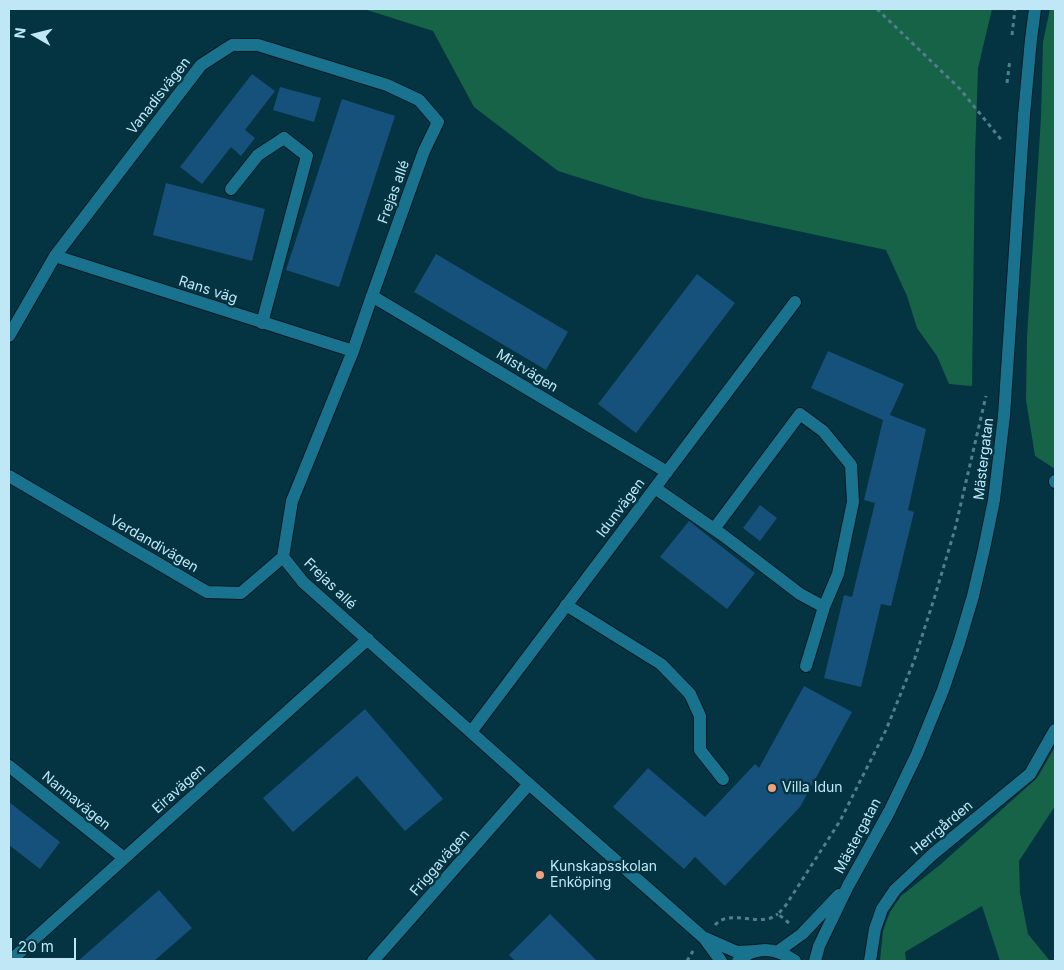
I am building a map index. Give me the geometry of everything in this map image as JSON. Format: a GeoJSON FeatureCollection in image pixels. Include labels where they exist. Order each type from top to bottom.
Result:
{"type":"FeatureCollection","features":[{"type":"Feature","properties":{"kind":"street","name":"Mästergatan"},"geometry":{"type":"LineString","coordinates":[[815,961],[848,886],[889,812],[917,754],[943,690],[973,596],[994,500],[1004,416],[1024,115],[1035,9]]}},
{"type":"Feature","properties":{"kind":"street","name":"Vanadisvägen"},"geometry":{"type":"LineString","coordinates":[[9,336],[55,256],[201,65],[232,45],[258,44],[387,85],[419,100],[438,122]]}},
{"type":"Feature","properties":{"kind":"street","name":"Frejas allé"},"geometry":{"type":"LineString","coordinates":[[438,122],[424,151],[353,351],[292,502],[283,556],[303,582],[704,938],[721,961]]}},
{"type":"Feature","properties":{"kind":"street"},"geometry":{"type":"LineString","coordinates":[[231,189],[258,155],[284,138],[307,156],[262,322]]}},
{"type":"Feature","properties":{"kind":"street","name":"Rans väg"},"geometry":{"type":"LineString","coordinates":[[55,256],[353,351]]}},
{"type":"Feature","properties":{"kind":"street","name":"Mistvägen"},"geometry":{"type":"LineString","coordinates":[[372,296],[667,472]]}},
{"type":"Feature","properties":{"kind":"street","name":"Idunvägen"},"geometry":{"type":"LineString","coordinates":[[470,732],[795,302]]}},
{"type":"Feature","properties":{"kind":"street"},"geometry":{"type":"LineString","coordinates":[[714,529],[800,414],[823,431],[851,465],[852,502],[838,574],[824,607],[806,666]]}},
{"type":"Feature","properties":{"kind":"street","name":"Verdandivägen"},"geometry":{"type":"LineString","coordinates":[[9,476],[207,592],[241,593],[283,556]]}},
{"type":"Feature","properties":{"kind":"street"},"geometry":{"type":"LineString","coordinates":[[655,488],[714,529],[800,594],[824,607]]}},
{"type":"Feature","properties":{"kind":"street"},"geometry":{"type":"LineString","coordinates":[[566,605],[661,664],[690,694],[700,716],[700,750],[723,779]]}},
{"type":"Feature","properties":{"kind":"street","name":"Eiravägen"},"geometry":{"type":"LineString","coordinates":[[10,961],[368,639]]}},
{"type":"Feature","properties":{"kind":"street","name":"Herrgården"},"geometry":{"type":"LineString","coordinates":[[870,961],[875,929],[882,909],[894,890],[933,854],[1030,774],[1055,730]]}},
{"type":"Feature","properties":{"kind":"street","name":"Nannavägen"},"geometry":{"type":"LineString","coordinates":[[9,766],[124,858]]}},
{"type":"Feature","properties":{"kind":"street","name":"Friggavägen"},"geometry":{"type":"LineString","coordinates":[[373,961],[529,784]]}},
{"type":"Feature","properties":{"kind":"street","name":"Mästergatan"},"geometry":{"type":"LineString","coordinates":[[777,952],[802,934],[848,886]]}},
{"type":"Feature","properties":{"kind":"street","name":"Frejas allé"},"geometry":{"type":"LineString","coordinates":[[704,938],[736,952],[758,951]]}},
{"type":"Feature","properties":{"kind":"street"},"geometry":{"type":"LineString","coordinates":[[738,961],[758,951],[771,950],[784,954],[795,961]]}},
{"type":"Feature","properties":{"kind":"path"},"geometry":{"type":"LineString","coordinates":[[877,9],[960,90],[1003,142]]}},
{"type":"Feature","properties":{"kind":"path"},"geometry":{"type":"LineString","coordinates":[[1012,37],[1015,9]]}},
{"type":"Feature","properties":{"kind":"path"},"geometry":{"type":"LineString","coordinates":[[1007,84],[1010,55]]}},
{"type":"Feature","properties":{"kind":"path"},"geometry":{"type":"LineString","coordinates":[[1002,151],[1004,132]]}},
{"type":"Feature","properties":{"kind":"path"},"geometry":{"type":"LineString","coordinates":[[802,934],[778,914],[786,905],[840,821],[886,730],[914,661],[955,529],[986,396]]}},
{"type":"Feature","properties":{"kind":"green space"},"geometry":{"type":"Polygon","coordinates":[[[364,9],[992,9],[978,68],[972,386],[949,384],[937,356],[917,328],[907,296],[886,250],[644,198],[558,171],[474,107],[433,31],[364,9]]]}},
{"type":"Feature","properties":{"kind":"green space"},"geometry":{"type":"Polygon","coordinates":[[[1050,9],[1055,9],[1055,469],[1035,456],[1026,400],[1027,337],[1041,117],[1043,42],[1050,9]]]}},
{"type":"Feature","properties":{"kind":"green space"},"geometry":{"type":"Polygon","coordinates":[[[1055,747],[1055,806],[1019,861],[1020,893],[1028,934],[1050,961],[1000,961],[982,906],[905,952],[906,961],[880,961],[883,931],[890,912],[901,896],[941,864],[1037,778],[1055,747]]]}},
{"type":"Feature","properties":{"kind":"building"},"geometry":{"type":"Polygon","coordinates":[[[252,74],[275,91],[245,130],[255,138],[241,156],[231,147],[202,184],[180,167],[252,74]]]}},
{"type":"Feature","properties":{"kind":"building"},"geometry":{"type":"Polygon","coordinates":[[[280,87],[321,98],[314,122],[273,110],[280,87]]]}},
{"type":"Feature","properties":{"kind":"building"},"geometry":{"type":"Polygon","coordinates":[[[342,99],[395,116],[339,287],[286,270],[342,99]]]}},
{"type":"Feature","properties":{"kind":"building"},"geometry":{"type":"Polygon","coordinates":[[[166,183],[265,209],[252,261],[153,235],[166,183]]]}},
{"type":"Feature","properties":{"kind":"building"},"geometry":{"type":"Polygon","coordinates":[[[436,254],[568,332],[546,370],[414,292],[436,254]]]}},
{"type":"Feature","properties":{"kind":"building"},"geometry":{"type":"Polygon","coordinates":[[[697,274],[735,303],[636,433],[598,404],[697,274]]]}},
{"type":"Feature","properties":{"kind":"building"},"geometry":{"type":"Polygon","coordinates":[[[828,351],[904,384],[890,415],[926,429],[908,510],[914,512],[891,606],[881,604],[861,687],[824,678],[844,595],[852,597],[875,503],[864,500],[883,420],[811,388],[828,351]]]}},
{"type":"Feature","properties":{"kind":"building"},"geometry":{"type":"Polygon","coordinates":[[[760,505],[777,518],[760,541],[743,528],[760,505]]]}},
{"type":"Feature","properties":{"kind":"building"},"geometry":{"type":"Polygon","coordinates":[[[689,521],[755,573],[727,609],[660,557],[689,521]]]}},
{"type":"Feature","properties":{"kind":"building","name":"Villa Idun"},"geometry":{"type":"Polygon","coordinates":[[[804,686],[852,712],[800,807],[725,886],[695,857],[684,869],[613,807],[648,768],[705,817],[755,764],[759,768],[804,686]]]}},
{"type":"Feature","properties":{"kind":"building"},"geometry":{"type":"Polygon","coordinates":[[[365,709],[443,799],[405,831],[357,776],[293,832],[263,798],[365,709]]]}},
{"type":"Feature","properties":{"kind":"building"},"geometry":{"type":"Polygon","coordinates":[[[9,802],[60,842],[40,869],[9,845],[9,802]]]}},
{"type":"Feature","properties":{"kind":"building"},"geometry":{"type":"Polygon","coordinates":[[[159,890],[192,928],[154,961],[78,961],[159,890]]]}},
{"type":"Feature","properties":{"kind":"building"},"geometry":{"type":"Polygon","coordinates":[[[550,914],[597,961],[515,961],[509,955],[550,914]]]}},
{"type":"Feature","properties":{"kind":"place","name":"Villa Idun"},"geometry":{"type":"Point","coordinates":[772,788]}},
{"type":"Feature","properties":{"kind":"place","name":"Kunskapsskolan Enköping"},"geometry":{"type":"Point","coordinates":[540,875]}}]}
